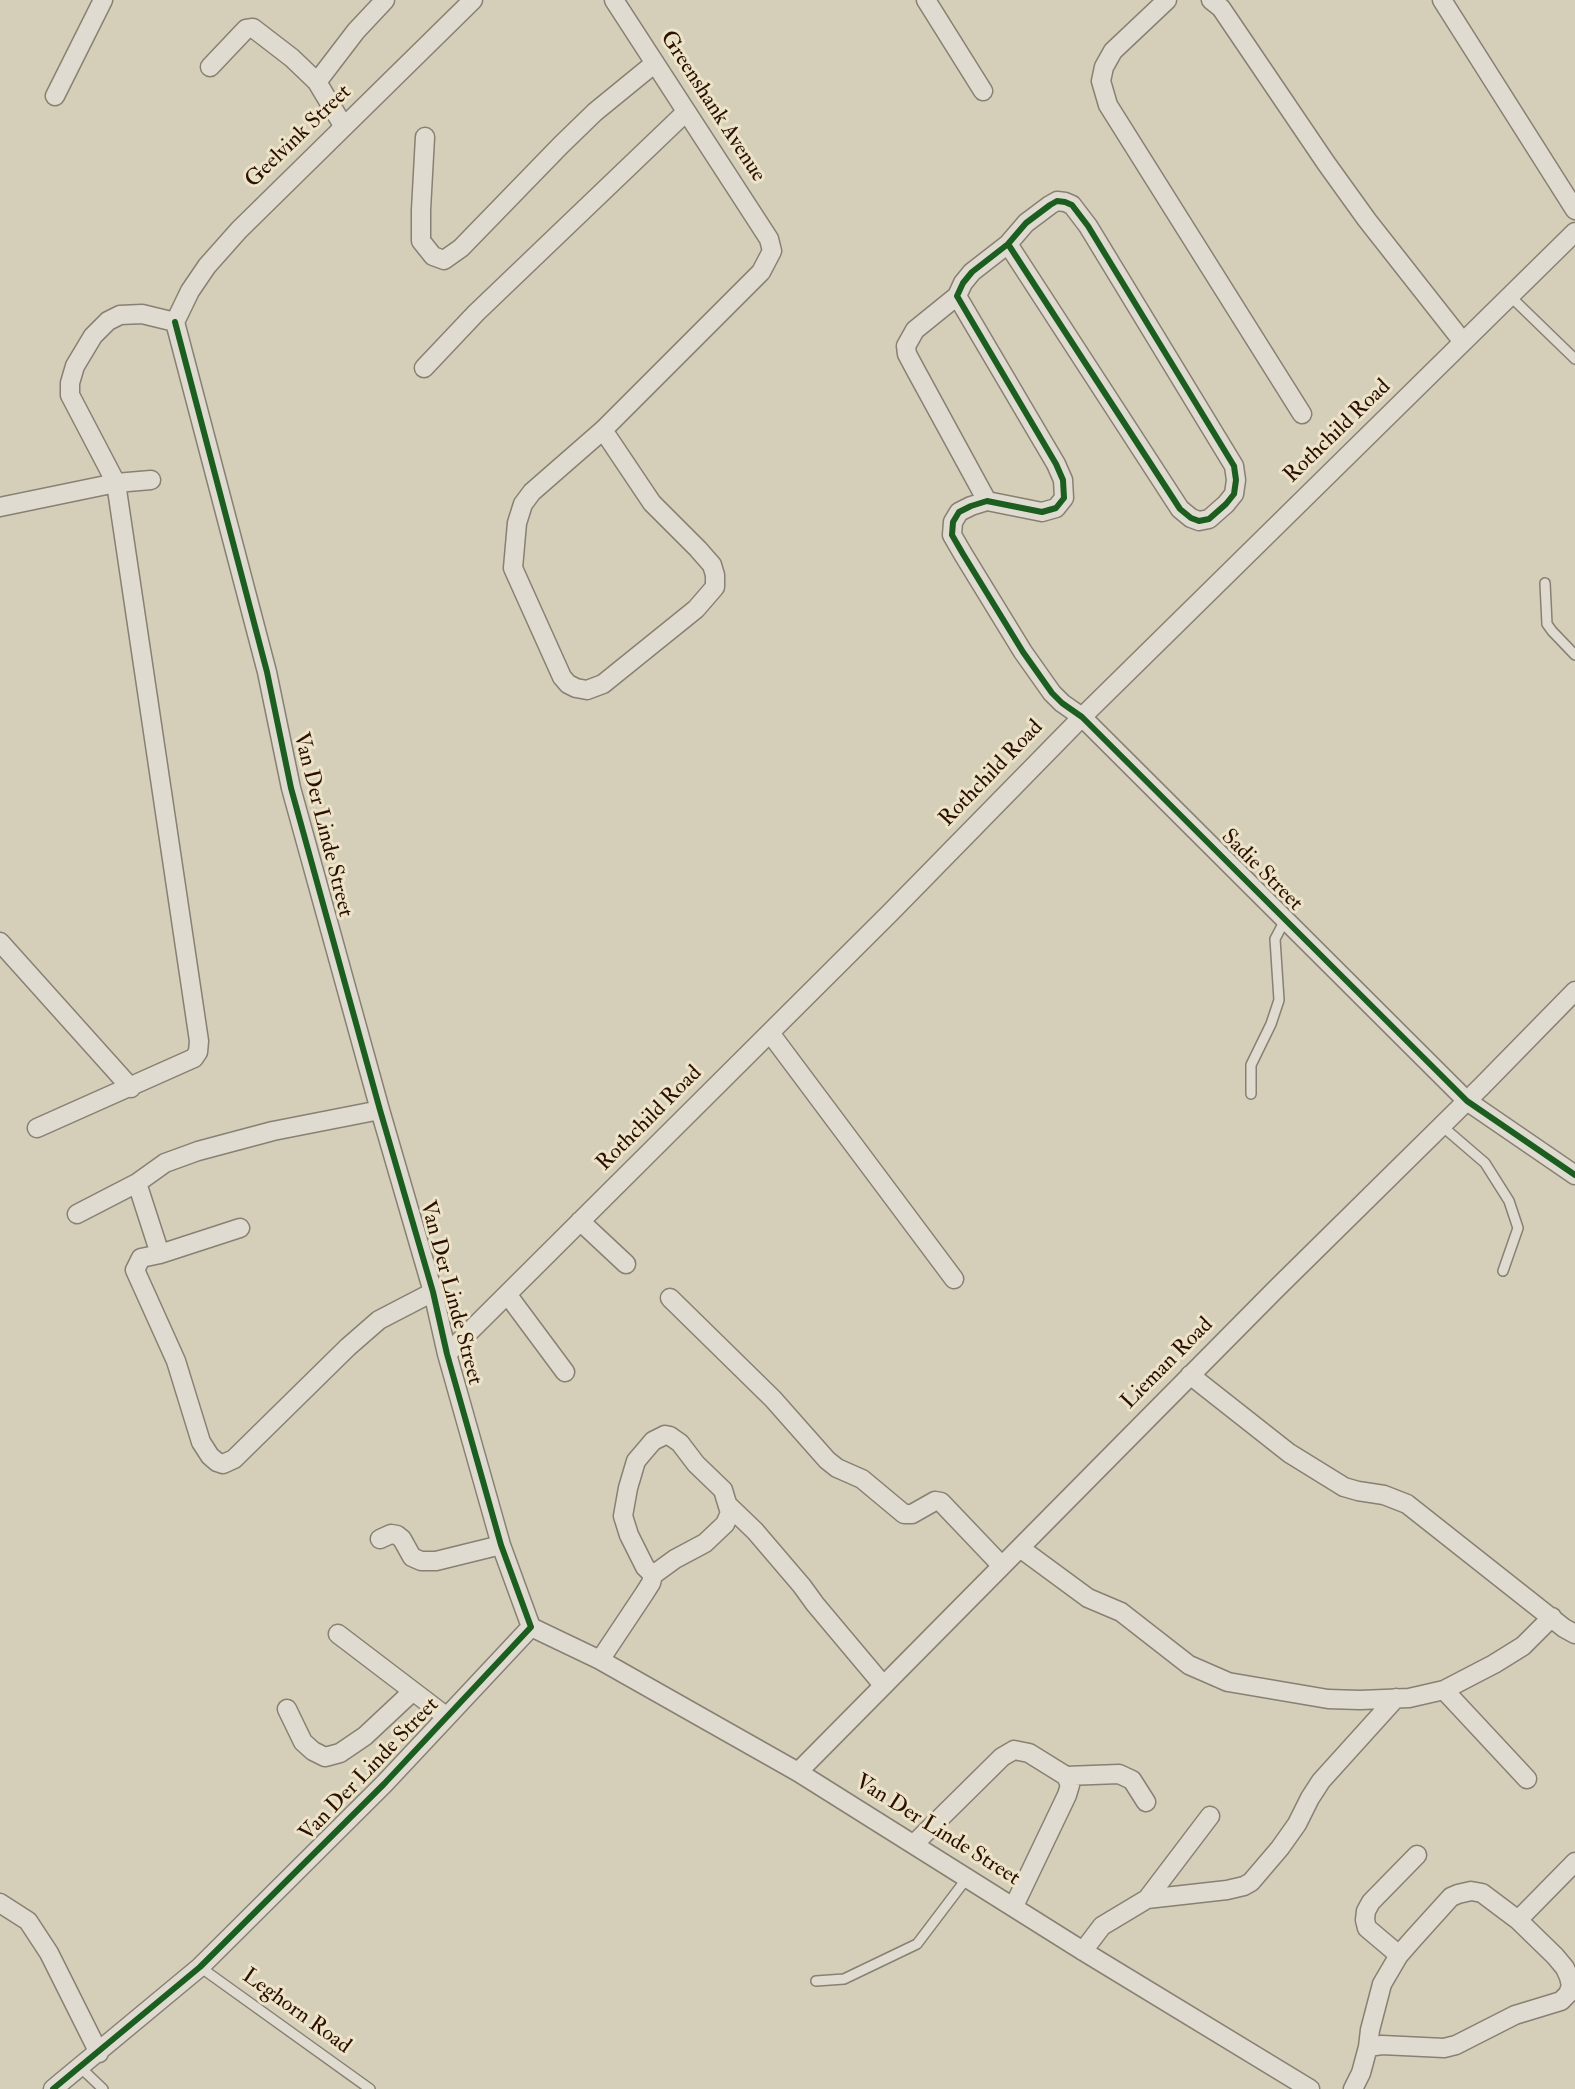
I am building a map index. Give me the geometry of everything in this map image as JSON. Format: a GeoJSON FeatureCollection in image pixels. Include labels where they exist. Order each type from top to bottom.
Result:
{"type":"FeatureCollection","features":[{"type":"Feature","properties":{"kind":"street"},"geometry":{"type":"LineString","coordinates":[[55,96],[103,0]]}},
{"type":"Feature","properties":{"kind":"street","name":"Geelvink Street"},"geometry":{"type":"LineString","coordinates":[[175,322],[190,291],[207,266],[238,230],[473,0]]}},
{"type":"Feature","properties":{"kind":"street","name":"Greenshank Avenue"},"geometry":{"type":"LineString","coordinates":[[603,430],[761,272],[772,251],[769,239],[614,0]]}},
{"type":"Feature","properties":{"kind":"street"},"geometry":{"type":"LineString","coordinates":[[926,0],[983,91]]}},
{"type":"Feature","properties":{"kind":"street"},"geometry":{"type":"LineString","coordinates":[[1167,0],[1113,51],[1104,67],[1101,81],[1108,105],[1302,414]]}},
{"type":"Feature","properties":{"kind":"street"},"geometry":{"type":"LineString","coordinates":[[1212,0],[1221,8],[1360,211],[1463,342]]}},
{"type":"Feature","properties":{"kind":"street"},"geometry":{"type":"LineString","coordinates":[[1442,0],[1575,210]]}},
{"type":"Feature","properties":{"kind":"street"},"geometry":{"type":"LineString","coordinates":[[317,82],[374,4]]}},
{"type":"Feature","properties":{"kind":"street"},"geometry":{"type":"LineString","coordinates":[[210,67],[246,29],[253,28],[292,58],[317,82],[344,127]]}},
{"type":"Feature","properties":{"kind":"street"},"geometry":{"type":"LineString","coordinates":[[425,137],[420,210],[421,241],[433,256],[444,260],[461,248],[595,112],[655,63]]}},
{"type":"Feature","properties":{"kind":"street"},"geometry":{"type":"LineString","coordinates":[[424,368],[476,313],[686,112]]}},
{"type":"Feature","properties":{"kind":"street"},"geometry":{"type":"LineString","coordinates":[[957,296],[1056,464],[1065,490],[1061,503],[1056,508],[1042,512],[987,501],[907,354],[906,346],[915,330],[957,296],[963,283],[972,272],[1008,244],[1026,223],[1058,201],[1072,206],[1088,226],[1234,466],[1236,480],[1234,494],[1226,504],[1209,519],[1199,521],[1180,509],[1008,244]]}},
{"type":"Feature","properties":{"kind":"street","name":"Rothchild Road"},"geometry":{"type":"LineString","coordinates":[[447,1354],[770,1033],[1082,717],[1575,232]]}},
{"type":"Feature","properties":{"kind":"street"},"geometry":{"type":"LineString","coordinates":[[37,1128],[131,1088],[194,1058],[198,1052],[199,1041],[116,483],[70,395],[70,383],[75,366],[93,336],[108,321],[120,315],[142,314],[175,322]]}},
{"type":"Feature","properties":{"kind":"street","name":"Van Der Linde Street"},"geometry":{"type":"LineString","coordinates":[[175,322],[267,672],[291,788],[433,1292],[447,1354],[501,1545],[531,1627],[600,1660],[798,1772],[1083,1951],[1310,2089]]}},
{"type":"Feature","properties":{"kind":"street"},"geometry":{"type":"LineString","coordinates":[[603,430],[652,503],[712,565],[715,587],[696,609],[603,684],[587,690],[576,688],[562,678],[513,568],[514,546],[517,523],[523,504],[532,492],[603,430]]}},
{"type":"Feature","properties":{"kind":"street"},"geometry":{"type":"LineString","coordinates":[[0,507],[116,483],[152,480]]}},
{"type":"Feature","properties":{"kind":"street","name":"Sadie Street"},"geometry":{"type":"LineString","coordinates":[[987,501],[959,512],[953,522],[952,536],[1023,652],[1052,693],[1082,717],[1467,1101],[1575,1175]]}},
{"type":"Feature","properties":{"kind":"street"},"geometry":{"type":"LineString","coordinates":[[0,942],[131,1088]]}},
{"type":"Feature","properties":{"kind":"street","name":"Lieman Road"},"geometry":{"type":"LineString","coordinates":[[798,1772],[1190,1375],[1575,992]]}},
{"type":"Feature","properties":{"kind":"street"},"geometry":{"type":"LineString","coordinates":[[770,1033],[954,1279]]}},
{"type":"Feature","properties":{"kind":"street"},"geometry":{"type":"LineString","coordinates":[[77,1214],[137,1183],[165,1163],[198,1151],[273,1131],[380,1110]]}},
{"type":"Feature","properties":{"kind":"street"},"geometry":{"type":"LineString","coordinates":[[137,1183],[160,1254]]}},
{"type":"Feature","properties":{"kind":"street"},"geometry":{"type":"LineString","coordinates":[[580,1221],[626,1264]]}},
{"type":"Feature","properties":{"kind":"street"},"geometry":{"type":"LineString","coordinates":[[240,1228],[141,1258],[135,1270],[176,1361],[201,1442],[210,1456],[223,1464],[234,1459],[348,1347],[379,1320],[433,1292]]}},
{"type":"Feature","properties":{"kind":"street"},"geometry":{"type":"LineString","coordinates":[[507,1294],[565,1372]]}},
{"type":"Feature","properties":{"kind":"street"},"geometry":{"type":"LineString","coordinates":[[670,1298],[773,1399],[827,1460],[837,1468],[862,1479],[904,1514],[912,1514],[935,1501],[941,1502],[1002,1566]]}},
{"type":"Feature","properties":{"kind":"street"},"geometry":{"type":"LineString","coordinates":[[1190,1375],[1289,1453],[1344,1487],[1384,1495],[1407,1504],[1564,1628],[1575,1634]]}},
{"type":"Feature","properties":{"kind":"street"},"geometry":{"type":"LineString","coordinates":[[600,1660],[651,1583],[653,1575],[675,1559],[705,1543],[718,1532],[730,1513],[723,1490],[696,1464],[680,1443],[665,1435],[653,1441],[636,1461],[623,1516],[629,1535],[645,1567],[653,1575]]}},
{"type":"Feature","properties":{"kind":"street"},"geometry":{"type":"LineString","coordinates":[[729,1506],[755,1531],[883,1685]]}},
{"type":"Feature","properties":{"kind":"street"},"geometry":{"type":"LineString","coordinates":[[380,1539],[391,1534],[397,1535],[402,1539],[412,1557],[421,1561],[436,1561],[501,1545]]}},
{"type":"Feature","properties":{"kind":"street"},"geometry":{"type":"LineString","coordinates":[[1020,1548],[1088,1598],[1121,1611],[1189,1665],[1228,1682],[1328,1699],[1409,1698],[1444,1690],[1523,1646],[1552,1617]]}},
{"type":"Feature","properties":{"kind":"street","name":"Van Der Linde Street"},"geometry":{"type":"LineString","coordinates":[[53,2089],[200,1967],[384,1784],[531,1627]]}},
{"type":"Feature","properties":{"kind":"street"},"geometry":{"type":"LineString","coordinates":[[338,1634],[447,1717]]}},
{"type":"Feature","properties":{"kind":"street"},"geometry":{"type":"LineString","coordinates":[[1444,1690],[1527,1779]]}},
{"type":"Feature","properties":{"kind":"street"},"geometry":{"type":"LineString","coordinates":[[287,1709],[303,1742],[313,1751],[325,1757],[340,1753],[365,1736],[412,1692]]}},
{"type":"Feature","properties":{"kind":"street"},"geometry":{"type":"LineString","coordinates":[[1147,1899],[1227,1890],[1251,1882],[1291,1832],[1321,1781],[1395,1698]]}},
{"type":"Feature","properties":{"kind":"street"},"geometry":{"type":"LineString","coordinates":[[914,1844],[1002,1757],[1014,1750],[1029,1753],[1066,1776],[1119,1774],[1132,1780],[1146,1802]]}},
{"type":"Feature","properties":{"kind":"street"},"geometry":{"type":"LineString","coordinates":[[1014,1906],[1067,1795],[1070,1785],[1066,1776]]}},
{"type":"Feature","properties":{"kind":"street"},"geometry":{"type":"LineString","coordinates":[[1083,1951],[1102,1926],[1147,1899],[1210,1816]]}},
{"type":"Feature","properties":{"kind":"street"},"geometry":{"type":"LineString","coordinates":[[1399,1955],[1367,1928],[1365,1920],[1371,1902],[1417,1855]]}},
{"type":"Feature","properties":{"kind":"street"},"geometry":{"type":"LineString","coordinates":[[1518,1920],[1575,1862]]}},
{"type":"Feature","properties":{"kind":"street"},"geometry":{"type":"LineString","coordinates":[[1353,2089],[1361,2073],[1382,1984],[1399,1955],[1451,1897],[1471,1891],[1482,1893],[1518,1920],[1565,1968],[1571,1986],[1569,1994],[1561,2001],[1515,2015],[1456,2045],[1444,2048],[1382,2045],[1368,2047]]}},
{"type":"Feature","properties":{"kind":"street"},"geometry":{"type":"LineString","coordinates":[[0,1904],[28,1921],[49,1953],[99,2052]]}},
{"type":"Feature","properties":{"kind":"lane"},"geometry":{"type":"LineString","coordinates":[[1510,296],[1575,359]]}},
{"type":"Feature","properties":{"kind":"lane"},"geometry":{"type":"LineString","coordinates":[[1545,583],[1547,624],[1575,655]]}},
{"type":"Feature","properties":{"kind":"lane"},"geometry":{"type":"LineString","coordinates":[[1251,1094],[1251,1065],[1271,1024],[1279,1000],[1275,939],[1285,920]]}},
{"type":"Feature","properties":{"kind":"lane"},"geometry":{"type":"LineString","coordinates":[[1442,1126],[1485,1163],[1509,1201],[1518,1228],[1503,1271]]}},
{"type":"Feature","properties":{"kind":"lane"},"geometry":{"type":"LineString","coordinates":[[816,1981],[844,1979],[917,1944],[967,1878]]}},
{"type":"Feature","properties":{"kind":"lane","name":"Leghorn Road"},"geometry":{"type":"LineString","coordinates":[[200,1967],[370,2089]]}},
{"type":"Feature","properties":{"kind":"lane"},"geometry":{"type":"LineString","coordinates":[[80,2067],[103,2089]]}},
{"type":"Feature","properties":{"kind":"cycle path"},"geometry":{"type":"LineString","coordinates":[[1008,244],[1180,509],[1199,521],[1209,519],[1234,494],[1236,480],[1234,466],[1088,226],[1072,205],[1057,201],[1026,223],[1008,244],[972,272],[963,283],[957,296],[1056,464],[1063,480],[1064,498],[1056,508],[1042,512],[987,501],[959,512],[953,522],[952,535],[963,554],[1023,652],[1052,693],[1082,717],[1467,1101],[1575,1175]]}},
{"type":"Feature","properties":{"kind":"cycle path"},"geometry":{"type":"LineString","coordinates":[[53,2089],[200,1967],[384,1784],[531,1627],[501,1545],[447,1354],[433,1292],[291,788],[267,672],[175,322]]}}]}
